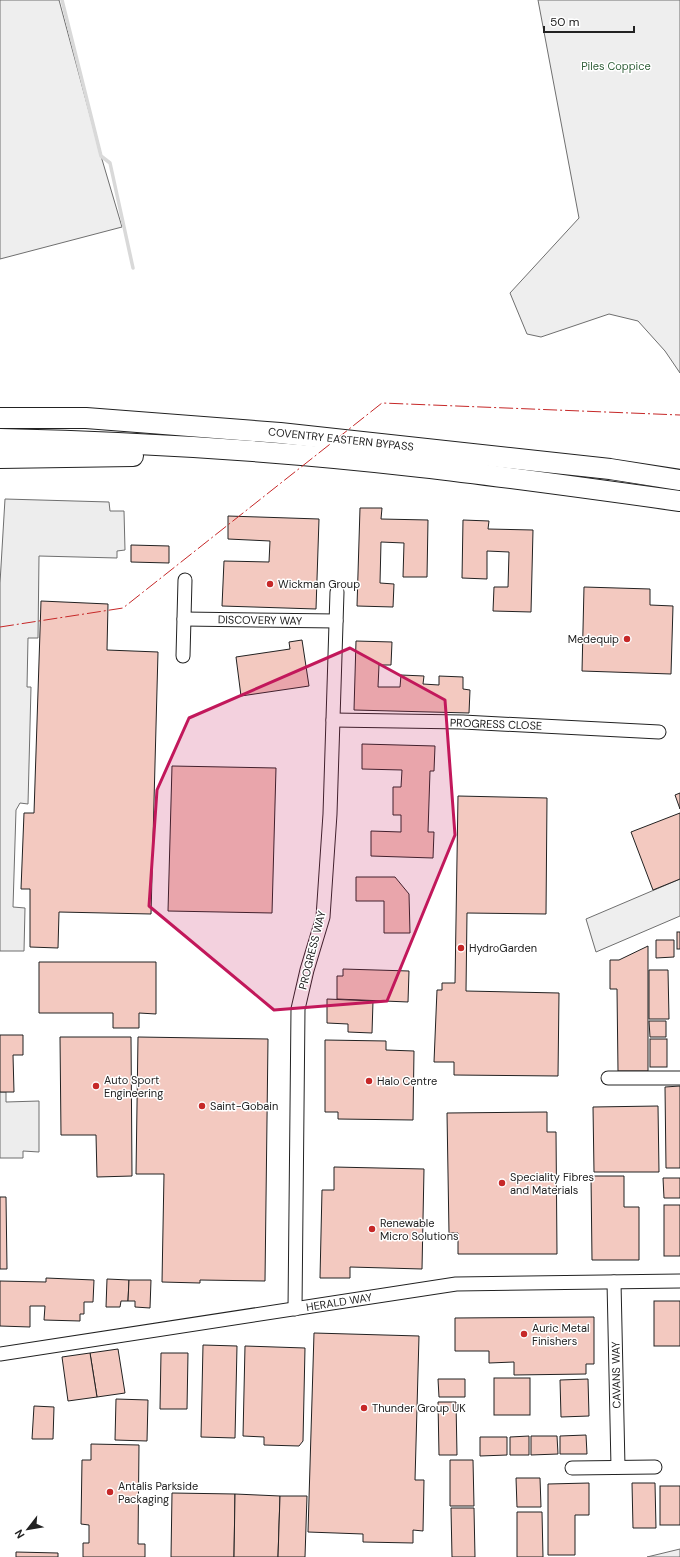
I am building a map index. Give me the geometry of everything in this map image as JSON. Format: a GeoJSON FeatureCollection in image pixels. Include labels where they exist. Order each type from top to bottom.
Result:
{"type":"FeatureCollection","features":[{"type":"Feature","properties":{"kind":"highway"},"geometry":{"type":"LineString","coordinates":[[0,409],[87,408],[279,423],[382,444]]}},
{"type":"Feature","properties":{"kind":"highway","name":"COVENTRY EASTERN BYPASS"},"geometry":{"type":"LineString","coordinates":[[0,418],[86,418],[280,432],[610,469],[680,480]]}},
{"type":"Feature","properties":{"kind":"highway","name":"COVENTRY EASTERN BYPASS"},"geometry":{"type":"LineString","coordinates":[[0,439],[104,441],[190,446],[420,467],[680,501]]}},
{"type":"Feature","properties":{"kind":"highway"},"geometry":{"type":"LineString","coordinates":[[0,458],[116,455],[180,456],[325,469],[420,467]]}},
{"type":"Feature","properties":{"kind":"street"},"geometry":{"type":"LineString","coordinates":[[183,656],[185,580]]}},
{"type":"Feature","properties":{"kind":"street","name":"PROGRESS WAY"},"geometry":{"type":"LineString","coordinates":[[295,1309],[298,1009],[307,970],[323,917],[330,814],[337,592]]}},
{"type":"Feature","properties":{"kind":"street","name":"DISCOVERY WAY"},"geometry":{"type":"LineString","coordinates":[[184,619],[336,621]]}},
{"type":"Feature","properties":{"kind":"street","name":"PROGRESS CLOSE"},"geometry":{"type":"LineString","coordinates":[[333,720],[463,722],[659,732]]}},
{"type":"Feature","properties":{"kind":"street"},"geometry":{"type":"LineString","coordinates":[[608,1078],[680,1078]]}},
{"type":"Feature","properties":{"kind":"street","name":"HERALD WAY"},"geometry":{"type":"LineString","coordinates":[[0,1354],[456,1284],[680,1281]]}},
{"type":"Feature","properties":{"kind":"street","name":"CAVANS WAY"},"geometry":{"type":"LineString","coordinates":[[614,1282],[618,1467]]}},
{"type":"Feature","properties":{"kind":"street"},"geometry":{"type":"LineString","coordinates":[[572,1468],[655,1467]]}},
{"type":"Feature","properties":{"kind":"highlighted area"},"geometry":{"type":"Polygon","coordinates":[[[350,648],[445,700],[455,835],[387,1001],[274,1010],[149,906],[157,790],[189,718],[350,648]]]}},
{"type":"Feature","properties":{"kind":"green space"},"geometry":{"type":"Polygon","coordinates":[[[0,0],[59,0],[101,156],[122,227],[0,259],[0,0]]]}},
{"type":"Feature","properties":{"kind":"green space","name":"Piles Coppice"},"geometry":{"type":"Polygon","coordinates":[[[538,0],[680,0],[680,373],[665,351],[638,321],[609,314],[541,337],[527,334],[510,293],[579,218],[538,0]]]}},
{"type":"Feature","properties":{"kind":"green space"},"geometry":{"type":"Polygon","coordinates":[[[680,879],[680,916],[596,952],[586,919],[680,879]]]}},
{"type":"Feature","properties":{"kind":"green space"},"geometry":{"type":"Polygon","coordinates":[[[680,1549],[680,1557],[647,1557],[680,1549]]]}},
{"type":"Feature","properties":{"kind":"shaded area"},"geometry":{"type":"Polygon","coordinates":[[[5,499],[109,502],[110,511],[124,511],[125,550],[117,551],[117,558],[39,556],[38,638],[28,638],[27,687],[31,687],[28,804],[20,803],[16,810],[13,907],[25,908],[24,951],[0,951],[0,583],[5,499]]]}},
{"type":"Feature","properties":{"kind":"shaded area"},"geometry":{"type":"Polygon","coordinates":[[[0,1092],[6,1092],[6,1102],[39,1101],[39,1152],[23,1151],[23,1158],[0,1158],[0,1092]]]}},
{"type":"Feature","properties":{"kind":"building"},"geometry":{"type":"Polygon","coordinates":[[[360,508],[382,508],[381,519],[428,520],[427,577],[403,577],[404,543],[381,542],[380,583],[394,584],[393,607],[357,606],[360,508]]]}},
{"type":"Feature","properties":{"kind":"building","name":"Wickman Group"},"geometry":{"type":"Polygon","coordinates":[[[228,516],[319,519],[316,609],[222,606],[224,561],[269,562],[270,541],[228,539],[228,516]]]}},
{"type":"Feature","properties":{"kind":"building"},"geometry":{"type":"Polygon","coordinates":[[[463,520],[489,521],[488,529],[533,530],[531,612],[493,611],[494,587],[508,587],[509,552],[487,551],[487,579],[462,578],[463,520]]]}},
{"type":"Feature","properties":{"kind":"building"},"geometry":{"type":"Polygon","coordinates":[[[131,545],[169,546],[169,563],[131,562],[131,545]]]}},
{"type":"Feature","properties":{"kind":"building","name":"Medequip"},"geometry":{"type":"Polygon","coordinates":[[[584,587],[650,589],[650,605],[673,606],[671,674],[582,671],[584,587]]]}},
{"type":"Feature","properties":{"kind":"building"},"geometry":{"type":"Polygon","coordinates":[[[41,601],[108,604],[107,650],[158,652],[151,914],[59,912],[58,948],[30,947],[30,889],[21,889],[24,813],[34,813],[41,601]]]}},
{"type":"Feature","properties":{"kind":"building"},"geometry":{"type":"Polygon","coordinates":[[[302,640],[309,686],[241,696],[236,657],[290,649],[289,642],[302,640]]]}},
{"type":"Feature","properties":{"kind":"building"},"geometry":{"type":"Polygon","coordinates":[[[356,641],[392,642],[391,665],[379,665],[378,687],[400,687],[401,675],[424,676],[423,684],[439,685],[439,676],[463,677],[463,689],[470,690],[469,713],[354,710],[356,641]]]}},
{"type":"Feature","properties":{"kind":"building"},"geometry":{"type":"Polygon","coordinates":[[[362,744],[435,746],[434,771],[430,771],[428,832],[434,832],[433,858],[371,856],[371,831],[401,832],[401,815],[393,815],[393,787],[401,787],[402,770],[362,769],[362,744]]]}},
{"type":"Feature","properties":{"kind":"building"},"geometry":{"type":"Polygon","coordinates":[[[172,766],[276,768],[272,913],[168,911],[172,766]]]}},
{"type":"Feature","properties":{"kind":"building"},"geometry":{"type":"Polygon","coordinates":[[[680,793],[680,809],[675,795],[680,793]]]}},
{"type":"Feature","properties":{"kind":"building","name":"HydroGarden"},"geometry":{"type":"Polygon","coordinates":[[[458,796],[547,798],[546,914],[467,913],[466,991],[559,993],[558,1076],[454,1075],[454,1062],[434,1062],[437,990],[442,990],[442,983],[455,983],[458,796]]]}},
{"type":"Feature","properties":{"kind":"building"},"geometry":{"type":"Polygon","coordinates":[[[680,813],[680,879],[653,890],[631,832],[680,813]]]}},
{"type":"Feature","properties":{"kind":"building"},"geometry":{"type":"Polygon","coordinates":[[[356,877],[395,877],[409,894],[410,933],[384,933],[384,901],[356,901],[356,877]]]}},
{"type":"Feature","properties":{"kind":"building"},"geometry":{"type":"Polygon","coordinates":[[[677,932],[680,932],[680,949],[677,949],[677,932]]]}},
{"type":"Feature","properties":{"kind":"building"},"geometry":{"type":"Polygon","coordinates":[[[656,940],[674,940],[674,957],[656,958],[656,940]]]}},
{"type":"Feature","properties":{"kind":"building"},"geometry":{"type":"Polygon","coordinates":[[[648,946],[648,1071],[618,1071],[617,989],[610,989],[610,960],[619,960],[648,946]]]}},
{"type":"Feature","properties":{"kind":"building"},"geometry":{"type":"Polygon","coordinates":[[[39,962],[156,962],[156,1014],[139,1013],[139,1028],[113,1028],[113,1013],[39,1013],[39,962]]]}},
{"type":"Feature","properties":{"kind":"building"},"geometry":{"type":"Polygon","coordinates":[[[343,969],[409,971],[408,1002],[337,999],[337,976],[343,976],[343,969]]]}},
{"type":"Feature","properties":{"kind":"building"},"geometry":{"type":"Polygon","coordinates":[[[649,970],[668,970],[669,1019],[649,1019],[649,970]]]}},
{"type":"Feature","properties":{"kind":"building"},"geometry":{"type":"Polygon","coordinates":[[[327,999],[373,1001],[372,1033],[348,1032],[348,1024],[327,1023],[327,999]]]}},
{"type":"Feature","properties":{"kind":"building"},"geometry":{"type":"Polygon","coordinates":[[[649,1021],[666,1021],[666,1037],[650,1037],[649,1021]]]}},
{"type":"Feature","properties":{"kind":"building"},"geometry":{"type":"Polygon","coordinates":[[[0,1035],[23,1035],[23,1055],[13,1055],[14,1092],[0,1092],[0,1035]]]}},
{"type":"Feature","properties":{"kind":"building","name":"Auto Sport Engineering"},"geometry":{"type":"Polygon","coordinates":[[[60,1037],[131,1037],[132,1176],[97,1177],[96,1135],[61,1135],[60,1037]]]}},
{"type":"Feature","properties":{"kind":"building","name":"Saint-Gobain"},"geometry":{"type":"Polygon","coordinates":[[[138,1037],[268,1039],[265,1281],[200,1280],[200,1283],[162,1282],[164,1174],[136,1174],[138,1037]]]}},
{"type":"Feature","properties":{"kind":"building"},"geometry":{"type":"Polygon","coordinates":[[[650,1039],[667,1039],[667,1067],[650,1067],[650,1039]]]}},
{"type":"Feature","properties":{"kind":"building","name":"Halo Centre"},"geometry":{"type":"Polygon","coordinates":[[[325,1040],[386,1041],[386,1050],[414,1051],[413,1120],[338,1119],[338,1112],[325,1112],[325,1040]]]}},
{"type":"Feature","properties":{"kind":"building"},"geometry":{"type":"Polygon","coordinates":[[[680,1086],[680,1168],[666,1168],[665,1087],[680,1086]]]}},
{"type":"Feature","properties":{"kind":"building"},"geometry":{"type":"Polygon","coordinates":[[[658,1106],[659,1172],[594,1172],[593,1107],[658,1106]]]}},
{"type":"Feature","properties":{"kind":"building","name":"Speciality Fibres and Materials"},"geometry":{"type":"Polygon","coordinates":[[[547,1112],[547,1132],[556,1132],[557,1254],[458,1254],[458,1233],[449,1233],[447,1113],[547,1112]]]}},
{"type":"Feature","properties":{"kind":"building","name":"Renewable Micro Solutions"},"geometry":{"type":"Polygon","coordinates":[[[334,1167],[424,1169],[422,1269],[350,1267],[350,1278],[320,1278],[322,1190],[334,1190],[334,1167]]]}},
{"type":"Feature","properties":{"kind":"building"},"geometry":{"type":"Polygon","coordinates":[[[591,1176],[624,1176],[624,1207],[639,1207],[639,1260],[592,1260],[591,1176]]]}},
{"type":"Feature","properties":{"kind":"building"},"geometry":{"type":"Polygon","coordinates":[[[663,1178],[680,1178],[680,1198],[664,1198],[663,1178]]]}},
{"type":"Feature","properties":{"kind":"building"},"geometry":{"type":"Polygon","coordinates":[[[0,1197],[6,1197],[7,1269],[0,1269],[0,1197]]]}},
{"type":"Feature","properties":{"kind":"building"},"geometry":{"type":"Polygon","coordinates":[[[664,1205],[680,1205],[680,1256],[664,1256],[664,1205]]]}},
{"type":"Feature","properties":{"kind":"building"},"geometry":{"type":"Polygon","coordinates":[[[46,1278],[94,1280],[93,1302],[84,1302],[84,1314],[80,1314],[80,1321],[44,1320],[45,1306],[30,1306],[30,1327],[0,1326],[0,1281],[46,1282],[46,1278]]]}},
{"type":"Feature","properties":{"kind":"building"},"geometry":{"type":"Polygon","coordinates":[[[107,1279],[129,1280],[128,1301],[121,1301],[120,1307],[106,1307],[107,1279]]]}},
{"type":"Feature","properties":{"kind":"building"},"geometry":{"type":"Polygon","coordinates":[[[129,1280],[151,1280],[150,1308],[135,1307],[135,1301],[128,1301],[129,1280]]]}},
{"type":"Feature","properties":{"kind":"building"},"geometry":{"type":"Polygon","coordinates":[[[654,1301],[680,1301],[680,1346],[654,1346],[654,1301]]]}},
{"type":"Feature","properties":{"kind":"building","name":"Auric Metal Finishers"},"geometry":{"type":"Polygon","coordinates":[[[594,1317],[594,1364],[586,1364],[586,1374],[514,1375],[514,1362],[489,1363],[489,1351],[455,1351],[455,1318],[594,1317]]]}},
{"type":"Feature","properties":{"kind":"building","name":"Thunder Group UK"},"geometry":{"type":"Polygon","coordinates":[[[314,1333],[419,1336],[415,1480],[424,1480],[423,1531],[413,1530],[413,1543],[363,1542],[363,1534],[308,1532],[314,1333]]]}},
{"type":"Feature","properties":{"kind":"building"},"geometry":{"type":"Polygon","coordinates":[[[203,1345],[237,1346],[235,1438],[201,1437],[203,1345]]]}},
{"type":"Feature","properties":{"kind":"building"},"geometry":{"type":"Polygon","coordinates":[[[245,1346],[305,1348],[303,1441],[299,1446],[264,1445],[264,1437],[243,1436],[245,1346]]]}},
{"type":"Feature","properties":{"kind":"building"},"geometry":{"type":"Polygon","coordinates":[[[118,1349],[125,1393],[97,1397],[90,1353],[118,1349]]]}},
{"type":"Feature","properties":{"kind":"building"},"geometry":{"type":"Polygon","coordinates":[[[90,1353],[97,1397],[68,1401],[62,1357],[90,1353]]]}},
{"type":"Feature","properties":{"kind":"building"},"geometry":{"type":"Polygon","coordinates":[[[161,1353],[188,1353],[187,1409],[160,1409],[161,1353]]]}},
{"type":"Feature","properties":{"kind":"building"},"geometry":{"type":"Polygon","coordinates":[[[494,1378],[530,1378],[530,1415],[494,1415],[494,1378]]]}},
{"type":"Feature","properties":{"kind":"building"},"geometry":{"type":"Polygon","coordinates":[[[438,1379],[465,1379],[465,1397],[439,1397],[438,1379]]]}},
{"type":"Feature","properties":{"kind":"building"},"geometry":{"type":"Polygon","coordinates":[[[588,1379],[589,1416],[561,1417],[560,1380],[588,1379]]]}},
{"type":"Feature","properties":{"kind":"building"},"geometry":{"type":"Polygon","coordinates":[[[116,1399],[148,1400],[147,1441],[115,1440],[116,1399]]]}},
{"type":"Feature","properties":{"kind":"building"},"geometry":{"type":"Polygon","coordinates":[[[438,1402],[456,1402],[457,1455],[439,1455],[438,1402]]]}},
{"type":"Feature","properties":{"kind":"building"},"geometry":{"type":"Polygon","coordinates":[[[34,1406],[54,1407],[53,1439],[32,1439],[34,1406]]]}},
{"type":"Feature","properties":{"kind":"building"},"geometry":{"type":"Polygon","coordinates":[[[586,1435],[587,1454],[560,1454],[560,1436],[586,1435]]]}},
{"type":"Feature","properties":{"kind":"building"},"geometry":{"type":"Polygon","coordinates":[[[529,1436],[529,1455],[510,1455],[510,1437],[529,1436]]]}},
{"type":"Feature","properties":{"kind":"building"},"geometry":{"type":"Polygon","coordinates":[[[531,1436],[557,1436],[558,1454],[531,1455],[531,1436]]]}},
{"type":"Feature","properties":{"kind":"building"},"geometry":{"type":"Polygon","coordinates":[[[480,1437],[507,1437],[507,1455],[480,1456],[480,1437]]]}},
{"type":"Feature","properties":{"kind":"building","name":"Antalis Parkside Packaging"},"geometry":{"type":"Polygon","coordinates":[[[91,1444],[139,1445],[138,1544],[145,1544],[145,1557],[83,1557],[83,1543],[89,1543],[89,1525],[81,1524],[82,1460],[91,1460],[91,1444]]]}},
{"type":"Feature","properties":{"kind":"building"},"geometry":{"type":"Polygon","coordinates":[[[450,1460],[473,1460],[474,1506],[450,1506],[450,1460]]]}},
{"type":"Feature","properties":{"kind":"building"},"geometry":{"type":"Polygon","coordinates":[[[516,1478],[540,1478],[541,1507],[517,1507],[516,1478]]]}},
{"type":"Feature","properties":{"kind":"building"},"geometry":{"type":"Polygon","coordinates":[[[589,1483],[589,1515],[575,1515],[575,1555],[548,1555],[548,1484],[589,1483]]]}},
{"type":"Feature","properties":{"kind":"building"},"geometry":{"type":"Polygon","coordinates":[[[632,1483],[655,1483],[656,1528],[633,1528],[632,1483]]]}},
{"type":"Feature","properties":{"kind":"building"},"geometry":{"type":"Polygon","coordinates":[[[660,1486],[680,1486],[680,1525],[660,1525],[660,1486]]]}},
{"type":"Feature","properties":{"kind":"building"},"geometry":{"type":"Polygon","coordinates":[[[172,1493],[235,1494],[234,1557],[171,1557],[172,1493]]]}},
{"type":"Feature","properties":{"kind":"building"},"geometry":{"type":"Polygon","coordinates":[[[235,1494],[280,1496],[278,1557],[234,1557],[235,1494]]]}},
{"type":"Feature","properties":{"kind":"building"},"geometry":{"type":"Polygon","coordinates":[[[280,1496],[307,1496],[305,1557],[278,1557],[280,1496]]]}},
{"type":"Feature","properties":{"kind":"building"},"geometry":{"type":"Polygon","coordinates":[[[451,1508],[474,1508],[475,1557],[452,1557],[451,1508]]]}},
{"type":"Feature","properties":{"kind":"building"},"geometry":{"type":"Polygon","coordinates":[[[517,1512],[542,1512],[543,1557],[517,1557],[517,1512]]]}},
{"type":"Feature","properties":{"kind":"building"},"geometry":{"type":"Polygon","coordinates":[[[16,1552],[58,1553],[58,1557],[16,1557],[16,1552]]]}},
{"type":"Feature","properties":{"kind":"waterway"},"geometry":{"type":"LineString","coordinates":[[62,0],[101,156],[110,163],[133,268]]}},
{"type":"Feature","properties":{"kind":"power"},"geometry":{"type":"LineString","coordinates":[[0,627],[123,608],[382,403],[680,415]]}},
{"type":"Feature","properties":{"kind":"place","name":"Wickman Group"},"geometry":{"type":"Point","coordinates":[270,584]}},
{"type":"Feature","properties":{"kind":"place","name":"Medequip"},"geometry":{"type":"Point","coordinates":[627,639]}},
{"type":"Feature","properties":{"kind":"place","name":"HydroGarden"},"geometry":{"type":"Point","coordinates":[461,948]}},
{"type":"Feature","properties":{"kind":"place","name":"Halo Centre"},"geometry":{"type":"Point","coordinates":[369,1081]}},
{"type":"Feature","properties":{"kind":"place","name":"Auto Sport Engineering"},"geometry":{"type":"Point","coordinates":[96,1086]}},
{"type":"Feature","properties":{"kind":"place","name":"Saint-Gobain"},"geometry":{"type":"Point","coordinates":[202,1106]}},
{"type":"Feature","properties":{"kind":"place","name":"Speciality Fibres and Materials"},"geometry":{"type":"Point","coordinates":[502,1183]}},
{"type":"Feature","properties":{"kind":"place","name":"Renewable Micro Solutions"},"geometry":{"type":"Point","coordinates":[372,1229]}},
{"type":"Feature","properties":{"kind":"place","name":"Auric Metal Finishers"},"geometry":{"type":"Point","coordinates":[524,1334]}},
{"type":"Feature","properties":{"kind":"place","name":"Thunder Group UK"},"geometry":{"type":"Point","coordinates":[364,1408]}},
{"type":"Feature","properties":{"kind":"place","name":"Antalis Parkside Packaging"},"geometry":{"type":"Point","coordinates":[110,1492]}}]}
